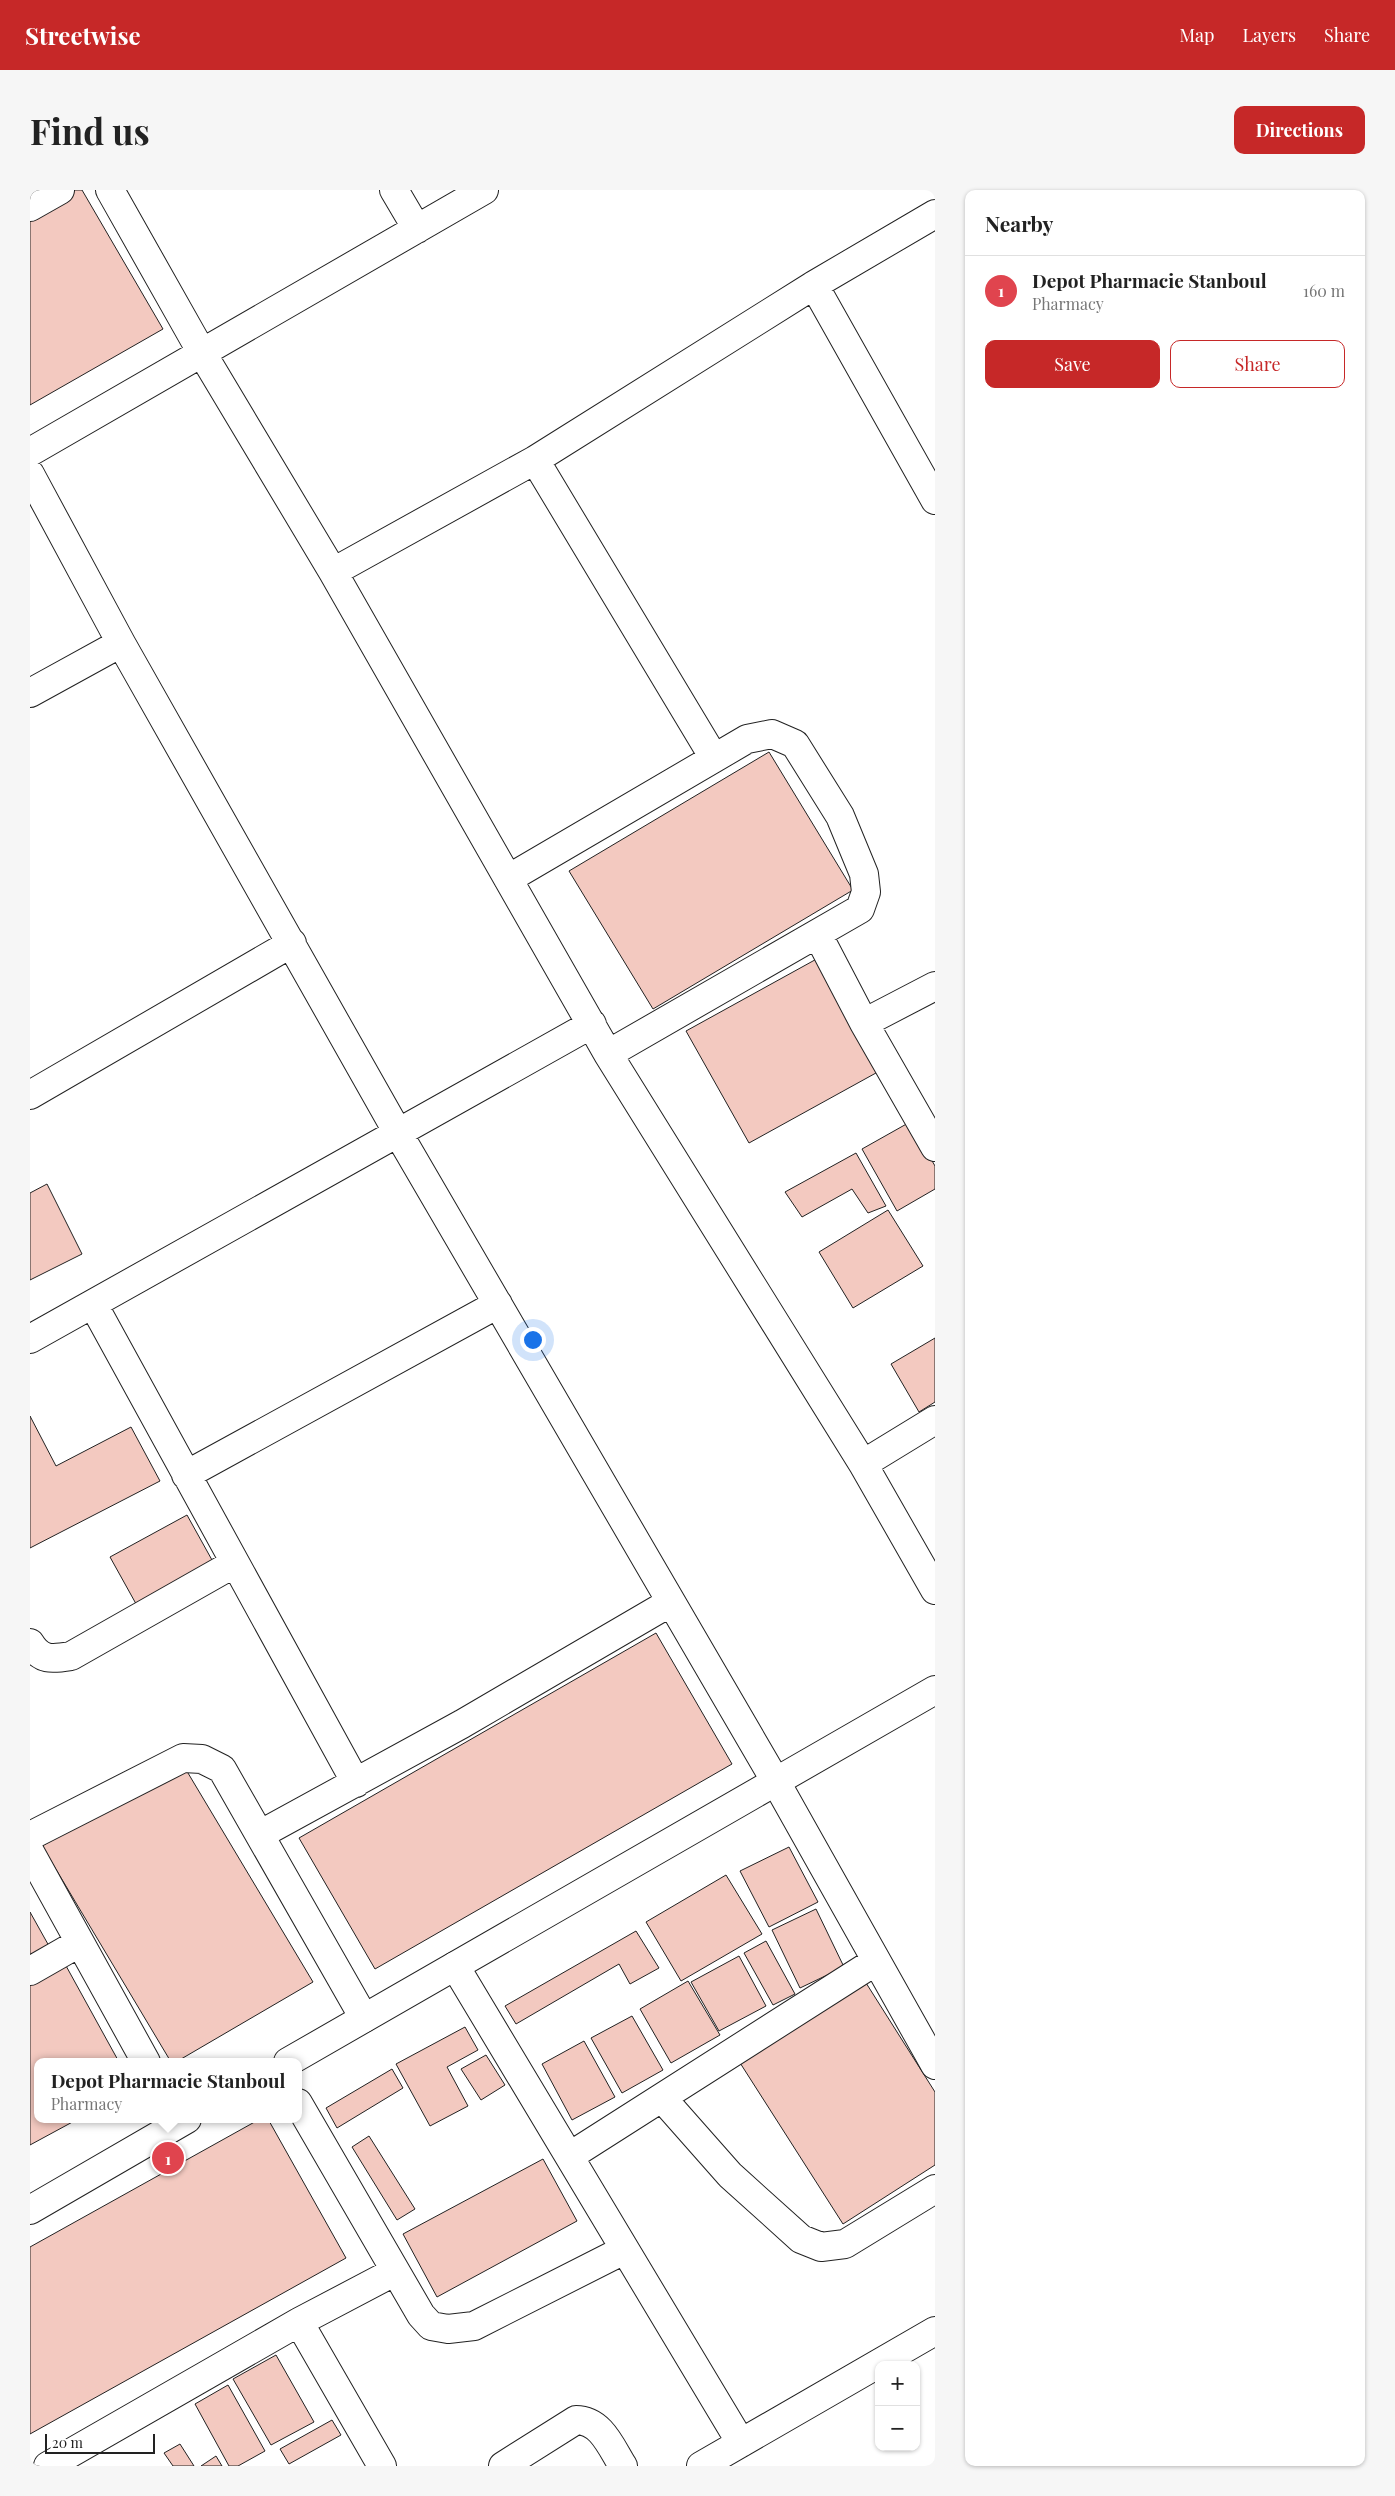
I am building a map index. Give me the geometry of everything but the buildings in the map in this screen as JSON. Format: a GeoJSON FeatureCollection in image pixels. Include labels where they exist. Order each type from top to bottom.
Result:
{"type":"FeatureCollection","features":[{"type":"Feature","properties":{"kind":"street"},"geometry":{"type":"LineString","coordinates":[[30,207],[60,190]]}},
{"type":"Feature","properties":{"kind":"street"},"geometry":{"type":"LineString","coordinates":[[110,190],[202,353],[333,572],[608,1054],[863,1464],[935,1590]]}},
{"type":"Feature","properties":{"kind":"street"},"geometry":{"type":"LineString","coordinates":[[394,190],[417,229]]}},
{"type":"Feature","properties":{"kind":"street"},"geometry":{"type":"LineString","coordinates":[[30,452],[484,190]]}},
{"type":"Feature","properties":{"kind":"street"},"geometry":{"type":"LineString","coordinates":[[333,572],[535,460],[814,285],[935,214]]}},
{"type":"Feature","properties":{"kind":"street"},"geometry":{"type":"LineString","coordinates":[[814,285],[935,500]]}},
{"type":"Feature","properties":{"kind":"street"},"geometry":{"type":"LineString","coordinates":[[535,460],[714,758]]}},
{"type":"Feature","properties":{"kind":"street"},"geometry":{"type":"LineString","coordinates":[[30,474],[121,643],[398,1133],[776,1782],[935,2065]]}},
{"type":"Feature","properties":{"kind":"street"},"geometry":{"type":"LineString","coordinates":[[30,693],[121,643]]}},
{"type":"Feature","properties":{"kind":"street"},"geometry":{"type":"LineString","coordinates":[[508,879],[747,739],[772,734],[795,744],[840,816],[864,874],[866,892],[860,909],[818,935],[608,1054]]}},
{"type":"Feature","properties":{"kind":"street"},"geometry":{"type":"LineString","coordinates":[[818,935],[864,1023],[935,1147]]}},
{"type":"Feature","properties":{"kind":"street"},"geometry":{"type":"LineString","coordinates":[[30,1095],[292,943]]}},
{"type":"Feature","properties":{"kind":"street"},"geometry":{"type":"LineString","coordinates":[[864,1023],[935,986]]}},
{"type":"Feature","properties":{"kind":"street"},"geometry":{"type":"LineString","coordinates":[[30,1339],[592,1024]]}},
{"type":"Feature","properties":{"kind":"street"},"geometry":{"type":"LineString","coordinates":[[93,1304],[356,1782]]}},
{"type":"Feature","properties":{"kind":"street"},"geometry":{"type":"LineString","coordinates":[[186,1475],[498,1304]]}},
{"type":"Feature","properties":{"kind":"street"},"geometry":{"type":"LineString","coordinates":[[863,1464],[935,1420]]}},
{"type":"Feature","properties":{"kind":"street"},"geometry":{"type":"LineString","coordinates":[[30,1643],[35,1651],[50,1659],[71,1656],[235,1563]]}},
{"type":"Feature","properties":{"kind":"street"},"geometry":{"type":"LineString","coordinates":[[261,1834],[462,1724],[670,1602]]}},
{"type":"Feature","properties":{"kind":"street"},"geometry":{"type":"LineString","coordinates":[[295,2058],[935,1690]]}},
{"type":"Feature","properties":{"kind":"street"},"geometry":{"type":"LineString","coordinates":[[30,1836],[183,1758],[202,1759],[222,1769],[261,1834],[364,2018]]}},
{"type":"Feature","properties":{"kind":"street"},"geometry":{"type":"LineString","coordinates":[[33,1866],[144,2058]]}},
{"type":"Feature","properties":{"kind":"street"},"geometry":{"type":"LineString","coordinates":[[30,1971],[79,1943]]}},
{"type":"Feature","properties":{"kind":"street"},"geometry":{"type":"LineString","coordinates":[[570,2156],[876,1961]]}},
{"type":"Feature","properties":{"kind":"street"},"geometry":{"type":"LineString","coordinates":[[455,1966],[741,2443]]}},
{"type":"Feature","properties":{"kind":"street"},"geometry":{"type":"LineString","coordinates":[[662,2098],[730,2175],[801,2239],[821,2247],[844,2244],[935,2189]]}},
{"type":"Feature","properties":{"kind":"street"},"geometry":{"type":"LineString","coordinates":[[302,2110],[394,2272],[421,2315],[431,2326],[448,2329],[474,2326],[624,2250]]}},
{"type":"Feature","properties":{"kind":"street"},"geometry":{"type":"LineString","coordinates":[[30,2210],[177,2123]]}},
{"type":"Feature","properties":{"kind":"street"},"geometry":{"type":"LineString","coordinates":[[48,2466],[299,2322],[394,2272]]}},
{"type":"Feature","properties":{"kind":"street"},"geometry":{"type":"LineString","coordinates":[[299,2322],[382,2466]]}},
{"type":"Feature","properties":{"kind":"street"},"geometry":{"type":"LineString","coordinates":[[701,2466],[935,2331]]}},
{"type":"Feature","properties":{"kind":"street"},"geometry":{"type":"LineString","coordinates":[[503,2466],[576,2420],[587,2420],[598,2428],[623,2466]]}},
{"type":"Feature","properties":{"kind":"place","name":"Depot Pharmacie Stanboul"},"geometry":{"type":"Point","coordinates":[168,2158]}}]}
